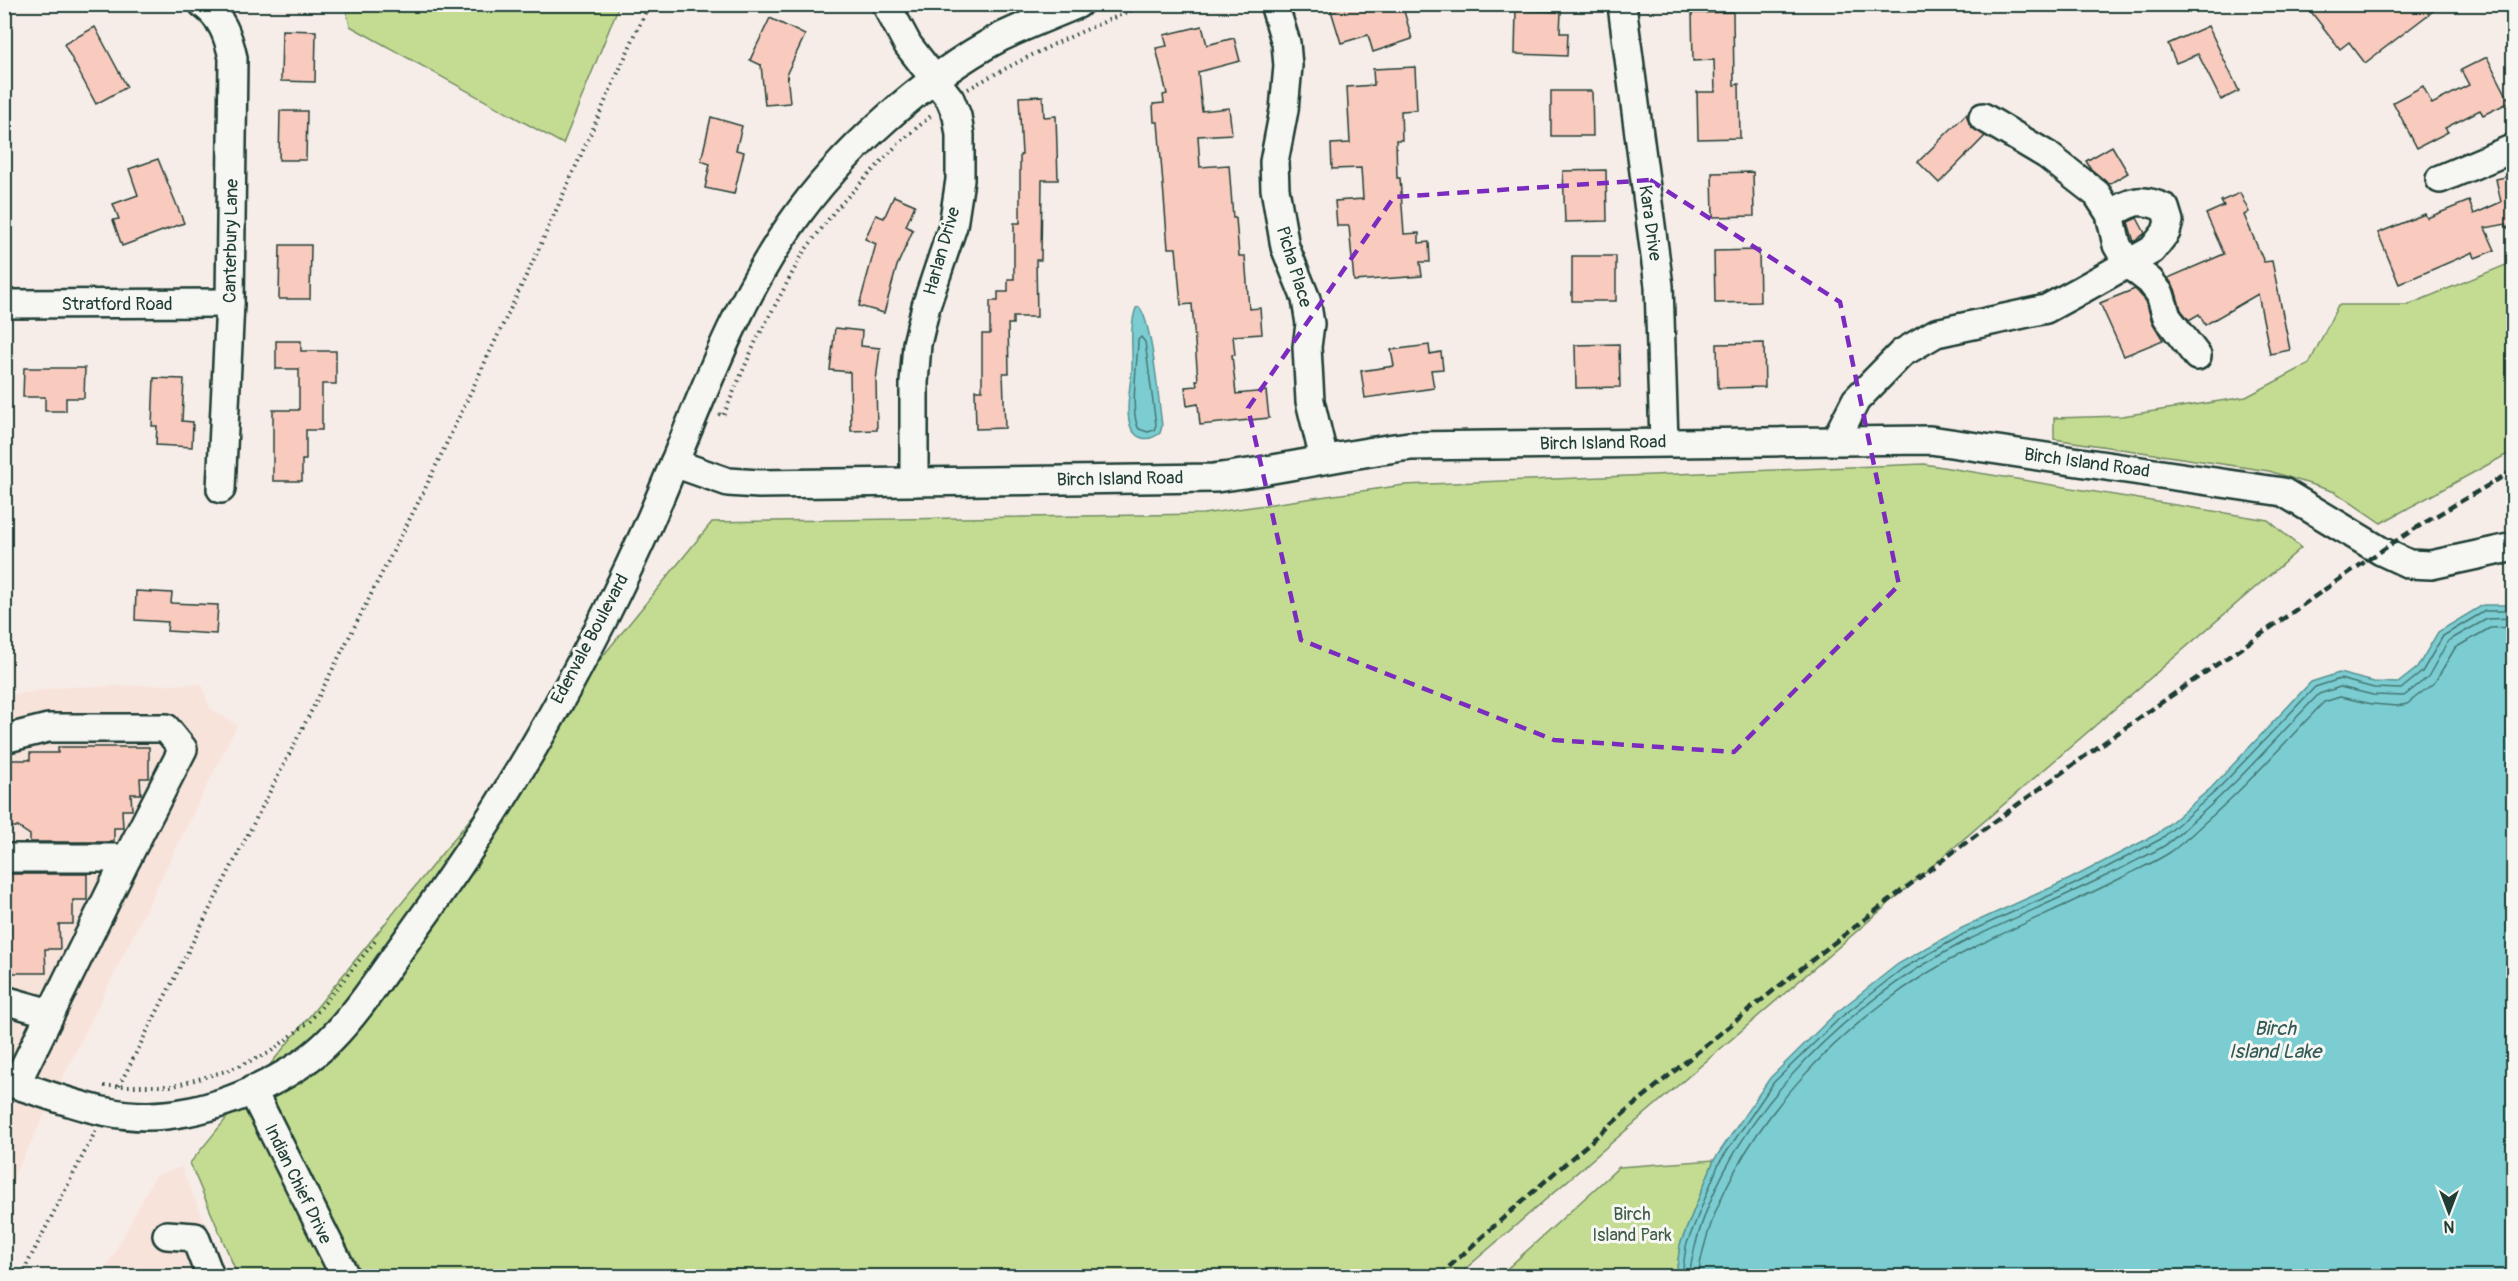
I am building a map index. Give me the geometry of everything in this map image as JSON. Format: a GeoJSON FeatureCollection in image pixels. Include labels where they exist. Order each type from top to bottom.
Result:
{"type":"FeatureCollection","features":[{"type":"Feature","properties":{"kind":"street","name":"Canterbury Lane"},"geometry":{"type":"LineString","coordinates":[[203,4],[216,14],[228,34],[234,58],[230,303],[221,489]]}},
{"type":"Feature","properties":{"kind":"street","name":"Harlan Drive"},"geometry":{"type":"LineString","coordinates":[[886,4],[908,45],[950,99],[957,116],[960,135],[960,180],[953,226],[926,306],[917,344],[914,383],[914,482]]}},
{"type":"Feature","properties":{"kind":"street","name":"Edenvale Boulevard"},"geometry":{"type":"LineString","coordinates":[[10,1082],[75,1105],[122,1115],[177,1113],[208,1107],[252,1090],[293,1069],[329,1042],[422,920],[478,838],[600,629],[758,274],[793,220],[840,165],[887,119],[935,78],[1001,37],[1078,4]]}},
{"type":"Feature","properties":{"kind":"street","name":"Picha Place"},"geometry":{"type":"LineString","coordinates":[[1274,4],[1286,43],[1288,66],[1284,110],[1274,162],[1275,189],[1285,247],[1306,299],[1310,324],[1307,347],[1310,401],[1324,459]]}},
{"type":"Feature","properties":{"kind":"street","name":"Kara Drive"},"geometry":{"type":"LineString","coordinates":[[1623,4],[1659,285],[1664,442]]}},
{"type":"Feature","properties":{"kind":"street"},"geometry":{"type":"LineString","coordinates":[[1983,117],[2047,156],[2097,194],[2110,214],[2117,245],[2128,264],[2150,280],[2160,294],[2167,317],[2197,356]]}},
{"type":"Feature","properties":{"kind":"street"},"geometry":{"type":"LineString","coordinates":[[2440,179],[2514,148]]}},
{"type":"Feature","properties":{"kind":"street"},"geometry":{"type":"LineString","coordinates":[[1835,441],[1856,400],[1902,353],[1936,333],[2046,309],[2152,250],[2166,232],[2169,220],[2165,208],[2150,201],[2133,201],[2110,214]]}},
{"type":"Feature","properties":{"kind":"street","name":"Stratford Road"},"geometry":{"type":"LineString","coordinates":[[4,304],[230,303]]}},
{"type":"Feature","properties":{"kind":"street","name":"Birch Island Road"},"geometry":{"type":"LineString","coordinates":[[674,463],[728,482],[759,484],[1214,478],[1259,473],[1324,459],[1410,446],[1930,440],[2283,492],[2381,551],[2409,564],[2431,565],[2514,548]]}},
{"type":"Feature","properties":{"kind":"street"},"geometry":{"type":"LineString","coordinates":[[4,739],[48,728],[166,728],[183,749],[50,1013],[10,1082]]}},
{"type":"Feature","properties":{"kind":"street"},"geometry":{"type":"LineString","coordinates":[[4,858],[127,858]]}},
{"type":"Feature","properties":{"kind":"street"},"geometry":{"type":"LineString","coordinates":[[4,1000],[50,1013]]}},
{"type":"Feature","properties":{"kind":"street","name":"Indian Chief Drive"},"geometry":{"type":"LineString","coordinates":[[252,1090],[345,1276]]}},
{"type":"Feature","properties":{"kind":"street"},"geometry":{"type":"LineString","coordinates":[[167,1235],[195,1237],[210,1276]]}},
{"type":"Feature","properties":{"kind":"path"},"geometry":{"type":"LineString","coordinates":[[115,1094],[422,495],[535,257],[650,4]]}},
{"type":"Feature","properties":{"kind":"path"},"geometry":{"type":"LineString","coordinates":[[21,1276],[96,1130]]}},
{"type":"Feature","properties":{"kind":"highlighted area"},"geometry":{"type":"Polygon","coordinates":[[[1650,180],[1840,302],[1899,585],[1734,752],[1554,740],[1301,640],[1248,408],[1394,197],[1650,180]]]}},
{"type":"Feature","properties":{"kind":"shaded area"},"geometry":{"type":"Polygon","coordinates":[[[202,684],[210,708],[237,725],[5,1195],[5,696],[61,687],[202,684]]]}},
{"type":"Feature","properties":{"kind":"shaded area"},"geometry":{"type":"Polygon","coordinates":[[[181,1167],[228,1276],[102,1276],[155,1176],[181,1167]]]}},
{"type":"Feature","properties":{"kind":"green space"},"geometry":{"type":"Polygon","coordinates":[[[345,4],[619,5],[563,144],[350,26],[345,4]]]}},
{"type":"Feature","properties":{"kind":"green space"},"geometry":{"type":"Polygon","coordinates":[[[2513,262],[2513,451],[2381,523],[2335,492],[2269,471],[2054,439],[2054,418],[2122,416],[2246,397],[2309,364],[2338,305],[2408,305],[2513,262]]]}},
{"type":"Feature","properties":{"kind":"green space"},"geometry":{"type":"Polygon","coordinates":[[[1924,464],[2268,520],[2301,548],[1457,1276],[238,1276],[190,1163],[712,522],[1203,514],[1404,485],[1924,464]]]}},
{"type":"Feature","properties":{"kind":"green space","name":"Birch Island Park"},"geometry":{"type":"Polygon","coordinates":[[[1714,1160],[1680,1245],[1676,1276],[1499,1276],[1619,1167],[1714,1160]]]}},
{"type":"Feature","properties":{"kind":"water"},"geometry":{"type":"Polygon","coordinates":[[[1139,307],[1148,328],[1162,426],[1160,433],[1147,439],[1135,434],[1128,417],[1133,323],[1136,308],[1139,307]]]}},
{"type":"Feature","properties":{"kind":"water","name":"Birch Island Lake"},"geometry":{"type":"Polygon","coordinates":[[[2483,605],[2514,605],[2513,1276],[1676,1276],[1680,1245],[1714,1160],[1770,1078],[1836,1013],[1898,964],[1962,928],[2070,879],[2157,834],[2211,788],[2311,682],[2339,673],[2374,682],[2398,683],[2417,668],[2438,632],[2483,605]]]}},
{"type":"Feature","properties":{"kind":"building"},"geometry":{"type":"Polygon","coordinates":[[[1329,4],[1402,4],[1412,39],[1373,52],[1368,35],[1341,43],[1329,4]]]}},
{"type":"Feature","properties":{"kind":"building"},"geometry":{"type":"Polygon","coordinates":[[[2305,4],[2442,4],[2365,63],[2349,42],[2340,49],[2305,4]]]}},
{"type":"Feature","properties":{"kind":"building"},"geometry":{"type":"Polygon","coordinates":[[[1516,10],[1561,12],[1560,33],[1568,33],[1567,56],[1515,54],[1516,10]]]}},
{"type":"Feature","properties":{"kind":"building"},"geometry":{"type":"Polygon","coordinates":[[[1733,12],[1734,85],[1739,84],[1740,138],[1698,139],[1697,92],[1715,92],[1714,60],[1693,61],[1692,13],[1733,12]]]}},
{"type":"Feature","properties":{"kind":"building"},"geometry":{"type":"Polygon","coordinates":[[[770,18],[805,35],[787,73],[790,103],[765,105],[761,65],[750,60],[770,18]]]}},
{"type":"Feature","properties":{"kind":"building"},"geometry":{"type":"Polygon","coordinates":[[[1202,26],[1207,45],[1234,38],[1240,61],[1198,72],[1202,111],[1229,108],[1232,134],[1198,136],[1200,167],[1229,165],[1233,218],[1236,218],[1239,256],[1245,256],[1249,309],[1260,308],[1262,334],[1233,336],[1235,355],[1232,355],[1236,394],[1266,391],[1269,418],[1200,425],[1198,404],[1187,406],[1185,387],[1197,386],[1196,380],[1198,380],[1192,304],[1181,305],[1176,248],[1168,248],[1158,122],[1154,122],[1153,104],[1164,103],[1163,95],[1167,94],[1156,48],[1167,46],[1164,35],[1202,26]]]}},
{"type":"Feature","properties":{"kind":"building"},"geometry":{"type":"Polygon","coordinates":[[[2208,26],[2239,91],[2221,100],[2198,54],[2176,63],[2168,44],[2208,26]]]}},
{"type":"Feature","properties":{"kind":"building"},"geometry":{"type":"Polygon","coordinates":[[[95,27],[127,87],[96,104],[64,44],[95,27]]]}},
{"type":"Feature","properties":{"kind":"building"},"geometry":{"type":"Polygon","coordinates":[[[282,30],[316,31],[315,82],[281,81],[282,30]]]}},
{"type":"Feature","properties":{"kind":"building"},"geometry":{"type":"Polygon","coordinates":[[[2487,57],[2510,102],[2483,115],[2480,110],[2445,128],[2448,132],[2417,148],[2393,102],[2423,86],[2432,104],[2469,85],[2461,70],[2487,57]]]}},
{"type":"Feature","properties":{"kind":"building"},"geometry":{"type":"Polygon","coordinates":[[[1415,67],[1417,110],[1401,111],[1402,140],[1396,140],[1397,178],[1400,178],[1404,234],[1419,233],[1419,243],[1429,242],[1430,262],[1420,262],[1422,276],[1354,281],[1349,226],[1337,226],[1335,201],[1363,199],[1361,168],[1332,169],[1331,144],[1350,143],[1347,87],[1374,85],[1373,69],[1415,67]]]}},
{"type":"Feature","properties":{"kind":"building"},"geometry":{"type":"Polygon","coordinates":[[[1551,91],[1592,91],[1593,136],[1551,136],[1551,91]]]}},
{"type":"Feature","properties":{"kind":"building"},"geometry":{"type":"Polygon","coordinates":[[[1043,96],[1044,117],[1056,116],[1058,180],[1042,180],[1041,260],[1036,260],[1037,317],[1013,317],[1013,324],[1008,324],[1009,373],[1003,373],[1005,428],[976,429],[975,390],[982,390],[982,334],[990,334],[990,301],[998,301],[998,292],[1008,292],[1008,279],[1014,279],[1014,223],[1020,223],[1020,155],[1022,155],[1019,97],[1043,96]]]}},
{"type":"Feature","properties":{"kind":"building"},"geometry":{"type":"Polygon","coordinates":[[[280,111],[307,111],[306,160],[279,160],[280,111]]]}},
{"type":"Feature","properties":{"kind":"building"},"geometry":{"type":"Polygon","coordinates":[[[1966,114],[1970,125],[1985,136],[1939,183],[1918,162],[1966,114]]]}},
{"type":"Feature","properties":{"kind":"building"},"geometry":{"type":"Polygon","coordinates":[[[711,117],[742,126],[736,150],[744,152],[734,194],[705,188],[710,164],[701,161],[711,117]]]}},
{"type":"Feature","properties":{"kind":"building"},"geometry":{"type":"Polygon","coordinates":[[[2112,146],[2128,173],[2109,184],[2091,169],[2086,161],[2112,146]]]}},
{"type":"Feature","properties":{"kind":"building"},"geometry":{"type":"Polygon","coordinates":[[[158,159],[184,223],[122,246],[113,220],[119,219],[113,204],[138,195],[129,169],[158,159]]]}},
{"type":"Feature","properties":{"kind":"building"},"geometry":{"type":"Polygon","coordinates":[[[1606,170],[1607,221],[1565,222],[1563,171],[1606,170]]]}},
{"type":"Feature","properties":{"kind":"building"},"geometry":{"type":"Polygon","coordinates":[[[1753,172],[1754,216],[1713,217],[1712,173],[1753,172]]]}},
{"type":"Feature","properties":{"kind":"building"},"geometry":{"type":"Polygon","coordinates":[[[2514,175],[2514,228],[2507,228],[2506,224],[2485,228],[2495,250],[2475,258],[2473,252],[2399,284],[2378,233],[2425,214],[2427,218],[2469,201],[2474,214],[2501,202],[2496,179],[2514,175]]]}},
{"type":"Feature","properties":{"kind":"building"},"geometry":{"type":"Polygon","coordinates":[[[2240,193],[2249,212],[2244,215],[2264,262],[2272,261],[2290,350],[2270,354],[2258,294],[2205,325],[2199,314],[2189,320],[2181,310],[2175,289],[2168,278],[2224,254],[2206,214],[2224,206],[2221,201],[2240,193]]]}},
{"type":"Feature","properties":{"kind":"building"},"geometry":{"type":"Polygon","coordinates":[[[894,196],[915,205],[906,226],[913,230],[897,266],[884,313],[859,306],[876,244],[865,239],[876,215],[884,218],[894,196]]]}},
{"type":"Feature","properties":{"kind":"building"},"geometry":{"type":"Polygon","coordinates":[[[2137,218],[2145,233],[2134,242],[2128,222],[2137,218]]]}},
{"type":"Feature","properties":{"kind":"building"},"geometry":{"type":"Polygon","coordinates":[[[280,245],[311,245],[310,299],[279,299],[280,245]]]}},
{"type":"Feature","properties":{"kind":"building"},"geometry":{"type":"Polygon","coordinates":[[[1759,250],[1760,302],[1715,303],[1714,251],[1759,250]]]}},
{"type":"Feature","properties":{"kind":"building"},"geometry":{"type":"Polygon","coordinates":[[[1572,256],[1616,256],[1616,301],[1572,301],[1572,256]]]}},
{"type":"Feature","properties":{"kind":"building"},"geometry":{"type":"Polygon","coordinates":[[[2135,289],[2146,301],[2152,322],[2163,340],[2124,356],[2100,303],[2135,289]]]}},
{"type":"Feature","properties":{"kind":"building"},"geometry":{"type":"Polygon","coordinates":[[[835,328],[862,331],[861,346],[880,348],[876,381],[877,430],[851,431],[850,372],[830,370],[835,328]]]}},
{"type":"Feature","properties":{"kind":"building"},"geometry":{"type":"Polygon","coordinates":[[[276,341],[301,341],[301,351],[336,351],[336,384],[322,384],[322,430],[306,430],[306,460],[302,460],[302,481],[273,481],[273,410],[299,410],[299,369],[276,369],[276,341]]]}},
{"type":"Feature","properties":{"kind":"building"},"geometry":{"type":"Polygon","coordinates":[[[1764,343],[1765,387],[1718,388],[1717,344],[1764,343]]]}},
{"type":"Feature","properties":{"kind":"building"},"geometry":{"type":"Polygon","coordinates":[[[1619,344],[1620,387],[1576,388],[1575,345],[1619,344]]]}},
{"type":"Feature","properties":{"kind":"building"},"geometry":{"type":"Polygon","coordinates":[[[1429,345],[1430,354],[1441,352],[1443,369],[1431,370],[1434,388],[1365,398],[1361,371],[1394,366],[1391,350],[1429,345]]]}},
{"type":"Feature","properties":{"kind":"building"},"geometry":{"type":"Polygon","coordinates":[[[24,368],[85,368],[84,398],[66,398],[66,411],[45,411],[45,397],[23,397],[24,368]]]}},
{"type":"Feature","properties":{"kind":"building"},"geometry":{"type":"Polygon","coordinates":[[[154,378],[184,379],[182,421],[193,422],[192,447],[156,445],[157,426],[152,426],[154,378]]]}},
{"type":"Feature","properties":{"kind":"building"},"geometry":{"type":"Polygon","coordinates":[[[136,591],[172,593],[171,603],[218,605],[216,634],[167,631],[168,622],[135,620],[136,591]]]}},
{"type":"Feature","properties":{"kind":"building"},"geometry":{"type":"Polygon","coordinates":[[[58,747],[149,747],[149,778],[140,778],[141,794],[131,794],[132,810],[122,810],[123,828],[114,828],[114,842],[30,842],[30,835],[18,827],[4,827],[4,760],[30,760],[30,753],[58,753],[58,747]]]}},
{"type":"Feature","properties":{"kind":"building"},"geometry":{"type":"Polygon","coordinates":[[[10,874],[87,874],[87,900],[73,900],[73,924],[59,924],[60,949],[45,949],[46,973],[4,973],[4,879],[10,874]]]}},
{"type":"Feature","properties":{"kind":"railway"},"geometry":{"type":"LineString","coordinates":[[1439,1276],[1627,1111],[1723,1031],[1920,877],[2122,730],[2361,564],[2514,470]]}}]}
